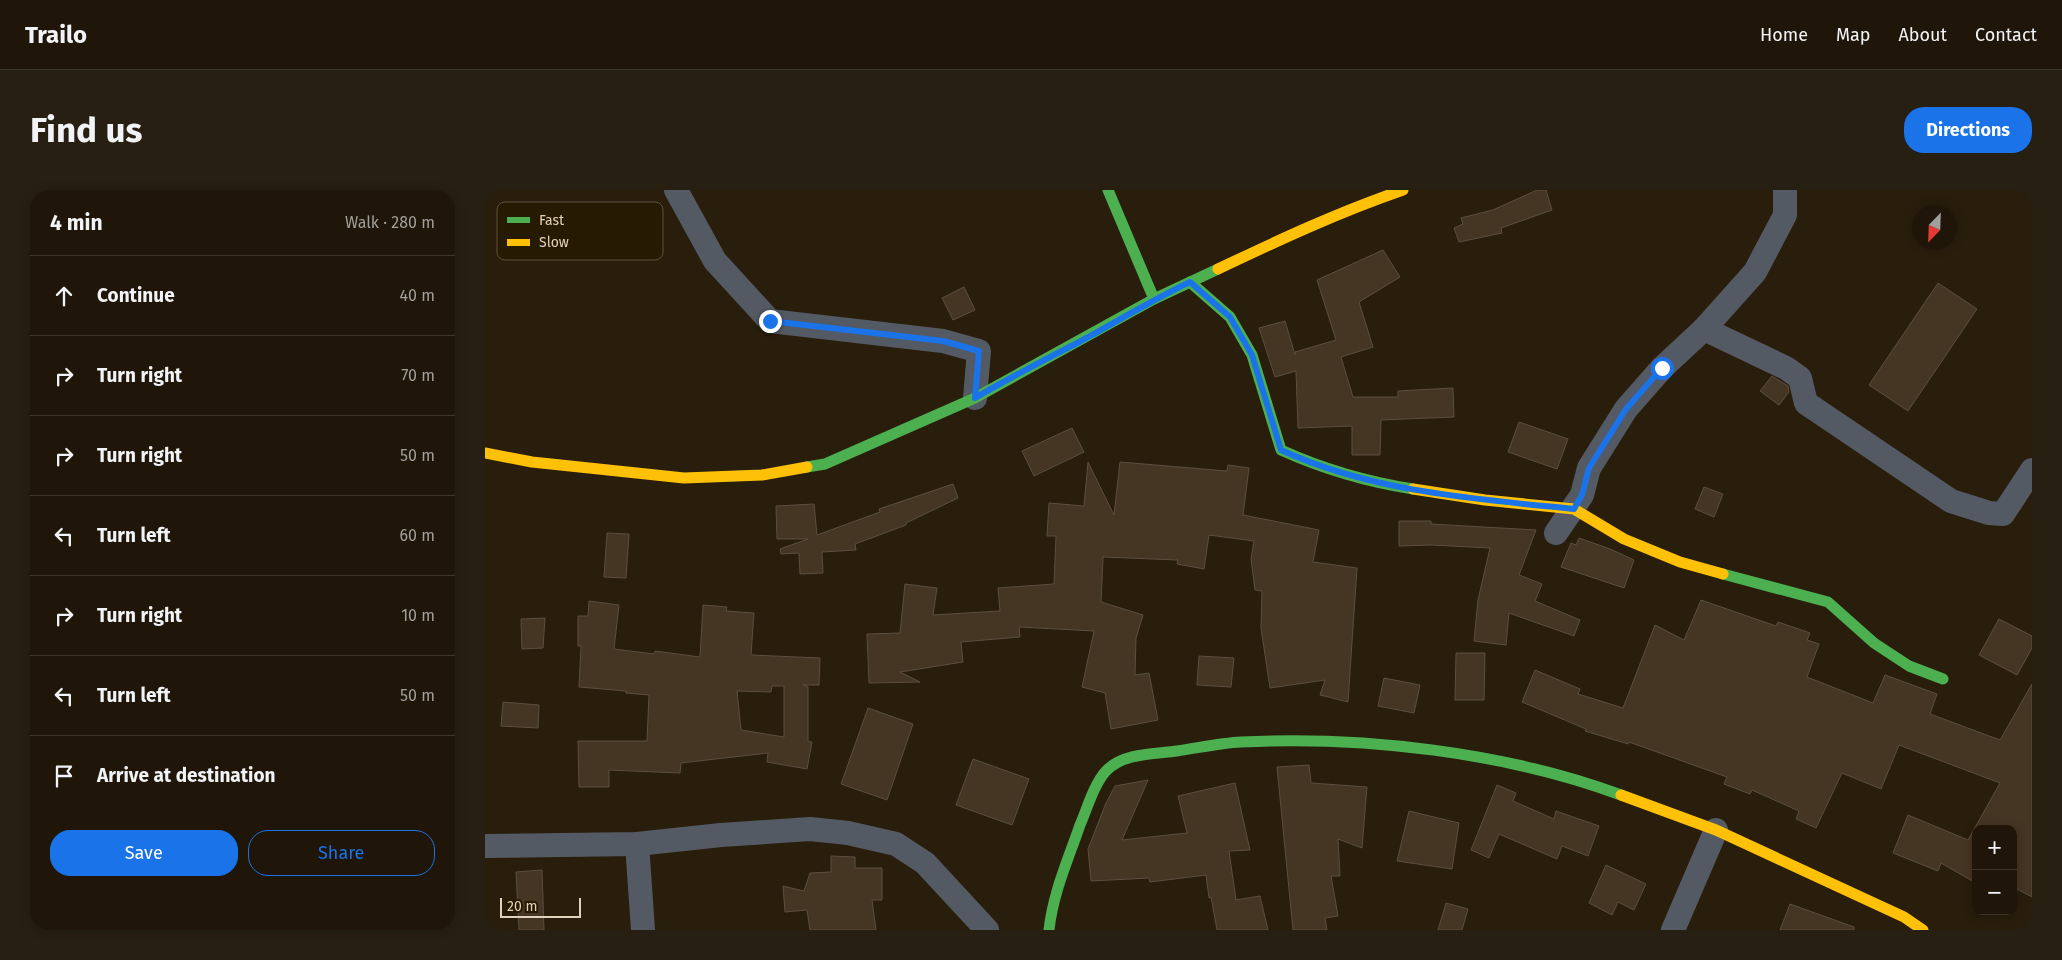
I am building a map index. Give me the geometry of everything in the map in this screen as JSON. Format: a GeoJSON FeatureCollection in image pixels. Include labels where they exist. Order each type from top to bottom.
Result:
{"type":"FeatureCollection","features":[{"type":"Feature","properties":{"kind":"street"},"geometry":{"type":"LineString","coordinates":[[676,190],[715,262],[770,321],[943,341],[979,351],[975,398]]}},
{"type":"Feature","properties":{"kind":"street"},"geometry":{"type":"LineString","coordinates":[[1108,190],[1154,299]]}},
{"type":"Feature","properties":{"kind":"street"},"geometry":{"type":"LineString","coordinates":[[485,453],[532,462],[684,478],[762,475],[825,464],[975,398],[1154,299],[1294,233],[1368,202],[1403,190]]}},
{"type":"Feature","properties":{"kind":"street"},"geometry":{"type":"LineString","coordinates":[[1556,533],[1582,495],[1589,468],[1626,409],[1662,368],[1704,329],[1755,272],[1785,215],[1785,190]]}},
{"type":"Feature","properties":{"kind":"street"},"geometry":{"type":"LineString","coordinates":[[1190,282],[1230,317],[1252,355],[1281,450],[1311,464],[1389,485],[1485,500],[1574,509],[1624,539],[1680,562],[1774,590],[1828,602],[1874,644],[1909,666],[1943,679]]}},
{"type":"Feature","properties":{"kind":"street"},"geometry":{"type":"LineString","coordinates":[[1704,329],[1793,373],[1800,378],[1806,402],[1951,501],[1989,513],[2003,514],[2032,470]]}},
{"type":"Feature","properties":{"kind":"street"},"geometry":{"type":"LineString","coordinates":[[1049,930],[1051,910],[1060,880],[1091,797],[1106,771],[1125,758],[1240,742],[1324,742],[1410,747],[1512,762],[1606,789],[1716,830],[1903,917],[1923,930]]}},
{"type":"Feature","properties":{"kind":"street"},"geometry":{"type":"LineString","coordinates":[[485,846],[637,844],[721,835],[811,829],[848,832],[896,844],[925,863],[987,930]]}},
{"type":"Feature","properties":{"kind":"street"},"geometry":{"type":"LineString","coordinates":[[1673,930],[1716,830]]}},
{"type":"Feature","properties":{"kind":"street"},"geometry":{"type":"LineString","coordinates":[[637,844],[643,930]]}},
{"type":"Feature","properties":{"kind":"building"},"geometry":{"type":"Polygon","coordinates":[[[1537,190],[1546,190],[1552,210],[1501,228],[1502,233],[1459,242],[1454,228],[1463,224],[1461,218],[1493,210],[1537,190]]]}},
{"type":"Feature","properties":{"kind":"building"},"geometry":{"type":"Polygon","coordinates":[[[1383,250],[1400,277],[1359,302],[1373,347],[1341,357],[1353,397],[1398,397],[1398,391],[1453,388],[1454,417],[1381,420],[1380,455],[1352,455],[1352,426],[1298,428],[1296,371],[1275,377],[1259,328],[1285,321],[1295,355],[1295,352],[1336,340],[1317,280],[1383,250]]]}},
{"type":"Feature","properties":{"kind":"building"},"geometry":{"type":"Polygon","coordinates":[[[1938,283],[1977,309],[1908,411],[1869,385],[1938,283]]]}},
{"type":"Feature","properties":{"kind":"building"},"geometry":{"type":"Polygon","coordinates":[[[964,287],[975,310],[953,320],[942,298],[964,287]]]}},
{"type":"Feature","properties":{"kind":"building"},"geometry":{"type":"Polygon","coordinates":[[[1772,376],[1788,386],[1789,392],[1779,405],[1760,391],[1772,376]]]}},
{"type":"Feature","properties":{"kind":"building"},"geometry":{"type":"Polygon","coordinates":[[[1519,422],[1568,439],[1557,469],[1508,452],[1519,422]]]}},
{"type":"Feature","properties":{"kind":"building"},"geometry":{"type":"Polygon","coordinates":[[[1072,428],[1084,452],[1034,476],[1022,451],[1072,428]]]}},
{"type":"Feature","properties":{"kind":"building"},"geometry":{"type":"Polygon","coordinates":[[[1088,462],[1114,515],[1120,462],[1227,471],[1228,465],[1249,468],[1243,515],[1319,530],[1313,562],[1357,568],[1348,702],[1320,695],[1325,680],[1270,688],[1261,628],[1262,591],[1255,590],[1251,559],[1254,541],[1209,535],[1204,569],[1177,564],[1178,560],[1103,557],[1101,602],[1143,615],[1136,638],[1135,675],[1149,673],[1158,720],[1111,729],[1105,693],[1082,687],[1094,631],[1019,627],[1020,637],[961,642],[963,662],[900,672],[920,682],[869,683],[867,634],[900,633],[905,584],[937,588],[933,615],[1000,611],[998,588],[1054,584],[1056,536],[1047,536],[1049,503],[1084,506],[1088,462]]]}},
{"type":"Feature","properties":{"kind":"building"},"geometry":{"type":"Polygon","coordinates":[[[953,484],[958,498],[906,523],[906,525],[855,544],[856,550],[822,552],[823,573],[800,574],[799,553],[781,554],[780,549],[808,539],[777,539],[776,506],[814,504],[817,535],[880,512],[879,509],[953,484]]]}},
{"type":"Feature","properties":{"kind":"building"},"geometry":{"type":"Polygon","coordinates":[[[1704,487],[1723,494],[1714,517],[1695,509],[1704,487]]]}},
{"type":"Feature","properties":{"kind":"building"},"geometry":{"type":"Polygon","coordinates":[[[1399,521],[1431,521],[1431,524],[1536,530],[1519,575],[1542,584],[1535,601],[1580,620],[1574,636],[1509,613],[1506,645],[1474,641],[1478,600],[1490,548],[1431,545],[1399,546],[1399,521]]]}},
{"type":"Feature","properties":{"kind":"building"},"geometry":{"type":"Polygon","coordinates":[[[607,533],[629,534],[626,578],[604,577],[607,533]]]}},
{"type":"Feature","properties":{"kind":"building"},"geometry":{"type":"Polygon","coordinates":[[[1579,538],[1634,560],[1624,588],[1561,567],[1571,543],[1576,545],[1579,538]]]}},
{"type":"Feature","properties":{"kind":"building"},"geometry":{"type":"Polygon","coordinates":[[[1701,600],[1776,626],[1778,622],[1810,633],[1807,640],[1819,644],[1807,677],[1873,703],[1885,675],[1937,694],[1930,714],[2000,740],[2032,684],[2032,897],[2017,889],[2017,825],[1976,825],[2000,783],[1899,745],[1881,789],[1842,773],[1816,828],[1796,819],[1799,811],[1752,790],[1750,794],[1724,784],[1727,777],[1629,742],[1628,744],[1585,731],[1586,729],[1522,702],[1535,670],[1580,689],[1578,694],[1623,708],[1655,625],[1684,640],[1701,600]]]}},
{"type":"Feature","properties":{"kind":"building"},"geometry":{"type":"Polygon","coordinates":[[[589,601],[619,605],[614,649],[654,654],[655,651],[700,657],[703,605],[727,607],[726,611],[754,613],[751,655],[820,658],[819,685],[803,685],[808,687],[808,741],[812,742],[807,769],[767,762],[768,753],[681,763],[680,773],[609,770],[609,787],[579,787],[578,741],[647,741],[649,695],[579,687],[581,646],[578,646],[578,616],[588,616],[589,601]],[[772,686],[771,692],[737,691],[741,730],[784,737],[784,686],[772,686]]]}},
{"type":"Feature","properties":{"kind":"building"},"geometry":{"type":"Polygon","coordinates":[[[545,618],[543,648],[522,649],[521,619],[545,618]]]}},
{"type":"Feature","properties":{"kind":"building"},"geometry":{"type":"Polygon","coordinates":[[[1999,619],[2032,636],[2032,648],[2017,675],[1979,655],[1999,619]]]}},
{"type":"Feature","properties":{"kind":"building"},"geometry":{"type":"Polygon","coordinates":[[[1456,653],[1485,653],[1484,700],[1455,700],[1456,653]]]}},
{"type":"Feature","properties":{"kind":"building"},"geometry":{"type":"Polygon","coordinates":[[[1199,656],[1234,658],[1231,687],[1197,685],[1199,656]]]}},
{"type":"Feature","properties":{"kind":"building"},"geometry":{"type":"Polygon","coordinates":[[[1384,678],[1420,685],[1414,713],[1378,706],[1384,678]]]}},
{"type":"Feature","properties":{"kind":"building"},"geometry":{"type":"Polygon","coordinates":[[[503,702],[539,705],[538,728],[501,726],[503,702]]]}},
{"type":"Feature","properties":{"kind":"building"},"geometry":{"type":"Polygon","coordinates":[[[868,708],[913,724],[887,800],[841,784],[868,708]]]}},
{"type":"Feature","properties":{"kind":"building"},"geometry":{"type":"Polygon","coordinates":[[[973,759],[1029,779],[1012,825],[956,805],[973,759]]]}},
{"type":"Feature","properties":{"kind":"building"},"geometry":{"type":"Polygon","coordinates":[[[1309,765],[1311,783],[1367,787],[1362,848],[1338,839],[1340,876],[1331,876],[1338,916],[1325,918],[1327,930],[1293,930],[1277,767],[1309,765]]]}},
{"type":"Feature","properties":{"kind":"building"},"geometry":{"type":"Polygon","coordinates":[[[1148,780],[1122,840],[1187,833],[1178,796],[1235,783],[1250,850],[1229,851],[1236,900],[1260,896],[1268,930],[1217,930],[1211,897],[1209,898],[1206,875],[1150,882],[1149,878],[1091,881],[1088,849],[1106,803],[1115,786],[1148,780]]]}},
{"type":"Feature","properties":{"kind":"building"},"geometry":{"type":"Polygon","coordinates":[[[1497,785],[1516,793],[1513,801],[1554,819],[1556,811],[1599,826],[1588,856],[1562,846],[1557,859],[1499,834],[1489,858],[1471,850],[1497,785]]]}},
{"type":"Feature","properties":{"kind":"building"},"geometry":{"type":"Polygon","coordinates":[[[1409,811],[1459,823],[1452,869],[1397,861],[1409,811]]]}},
{"type":"Feature","properties":{"kind":"building"},"geometry":{"type":"Polygon","coordinates":[[[1908,815],[1968,840],[1972,833],[1972,881],[1941,863],[1938,871],[1893,853],[1908,815]]]}},
{"type":"Feature","properties":{"kind":"building"},"geometry":{"type":"Polygon","coordinates":[[[831,856],[855,857],[855,868],[882,868],[882,900],[872,900],[876,930],[810,930],[807,910],[785,912],[783,886],[804,891],[810,873],[831,872],[831,856]]]}},
{"type":"Feature","properties":{"kind":"building"},"geometry":{"type":"Polygon","coordinates":[[[1606,865],[1646,884],[1634,910],[1618,902],[1612,915],[1589,903],[1606,865]]]}},
{"type":"Feature","properties":{"kind":"building"},"geometry":{"type":"Polygon","coordinates":[[[542,870],[544,930],[519,930],[516,872],[542,870]]]}},
{"type":"Feature","properties":{"kind":"building"},"geometry":{"type":"Polygon","coordinates":[[[1446,903],[1468,909],[1462,930],[1438,930],[1446,903]]]}},
{"type":"Feature","properties":{"kind":"building"},"geometry":{"type":"Polygon","coordinates":[[[1790,904],[1854,927],[1854,930],[1780,930],[1790,904]]]}},
{"type":"Feature","properties":{"kind":"traffic: fast"},"geometry":{"type":"LineString","coordinates":[[1108,190],[1154,299]]}},
{"type":"Feature","properties":{"kind":"traffic: fast"},"geometry":{"type":"LineString","coordinates":[[807,467],[825,464],[975,398],[1154,299],[1218,269]]}},
{"type":"Feature","properties":{"kind":"traffic: fast"},"geometry":{"type":"LineString","coordinates":[[1190,282],[1230,317],[1252,355],[1281,450],[1346,474],[1379,483],[1413,489]]}},
{"type":"Feature","properties":{"kind":"traffic: fast"},"geometry":{"type":"LineString","coordinates":[[1723,574],[1828,602],[1874,643],[1909,666],[1943,679]]}},
{"type":"Feature","properties":{"kind":"traffic: fast"},"geometry":{"type":"LineString","coordinates":[[1049,930],[1061,877],[1094,790],[1106,771],[1113,765],[1130,758],[1241,742],[1288,741],[1385,745],[1434,750],[1530,768],[1576,780],[1621,795]]}},
{"type":"Feature","properties":{"kind":"traffic: slow"},"geometry":{"type":"LineString","coordinates":[[1218,269],[1332,217],[1403,190]]}},
{"type":"Feature","properties":{"kind":"traffic: slow"},"geometry":{"type":"LineString","coordinates":[[485,453],[532,462],[684,478],[762,475],[807,467]]}},
{"type":"Feature","properties":{"kind":"traffic: slow"},"geometry":{"type":"LineString","coordinates":[[1413,489],[1485,500],[1574,509],[1624,539],[1680,562],[1723,574]]}},
{"type":"Feature","properties":{"kind":"traffic: slow"},"geometry":{"type":"LineString","coordinates":[[1621,795],[1716,830],[1904,917],[1923,930]]}},
{"type":"Feature","properties":{"kind":"route"},"geometry":{"type":"LineString","coordinates":[[770,321],[943,341],[979,351],[975,398],[1154,299],[1190,282],[1230,317],[1252,355],[1281,450],[1311,464],[1389,485],[1485,500],[1574,509],[1582,495],[1589,468],[1626,409],[1662,368]]}}]}
